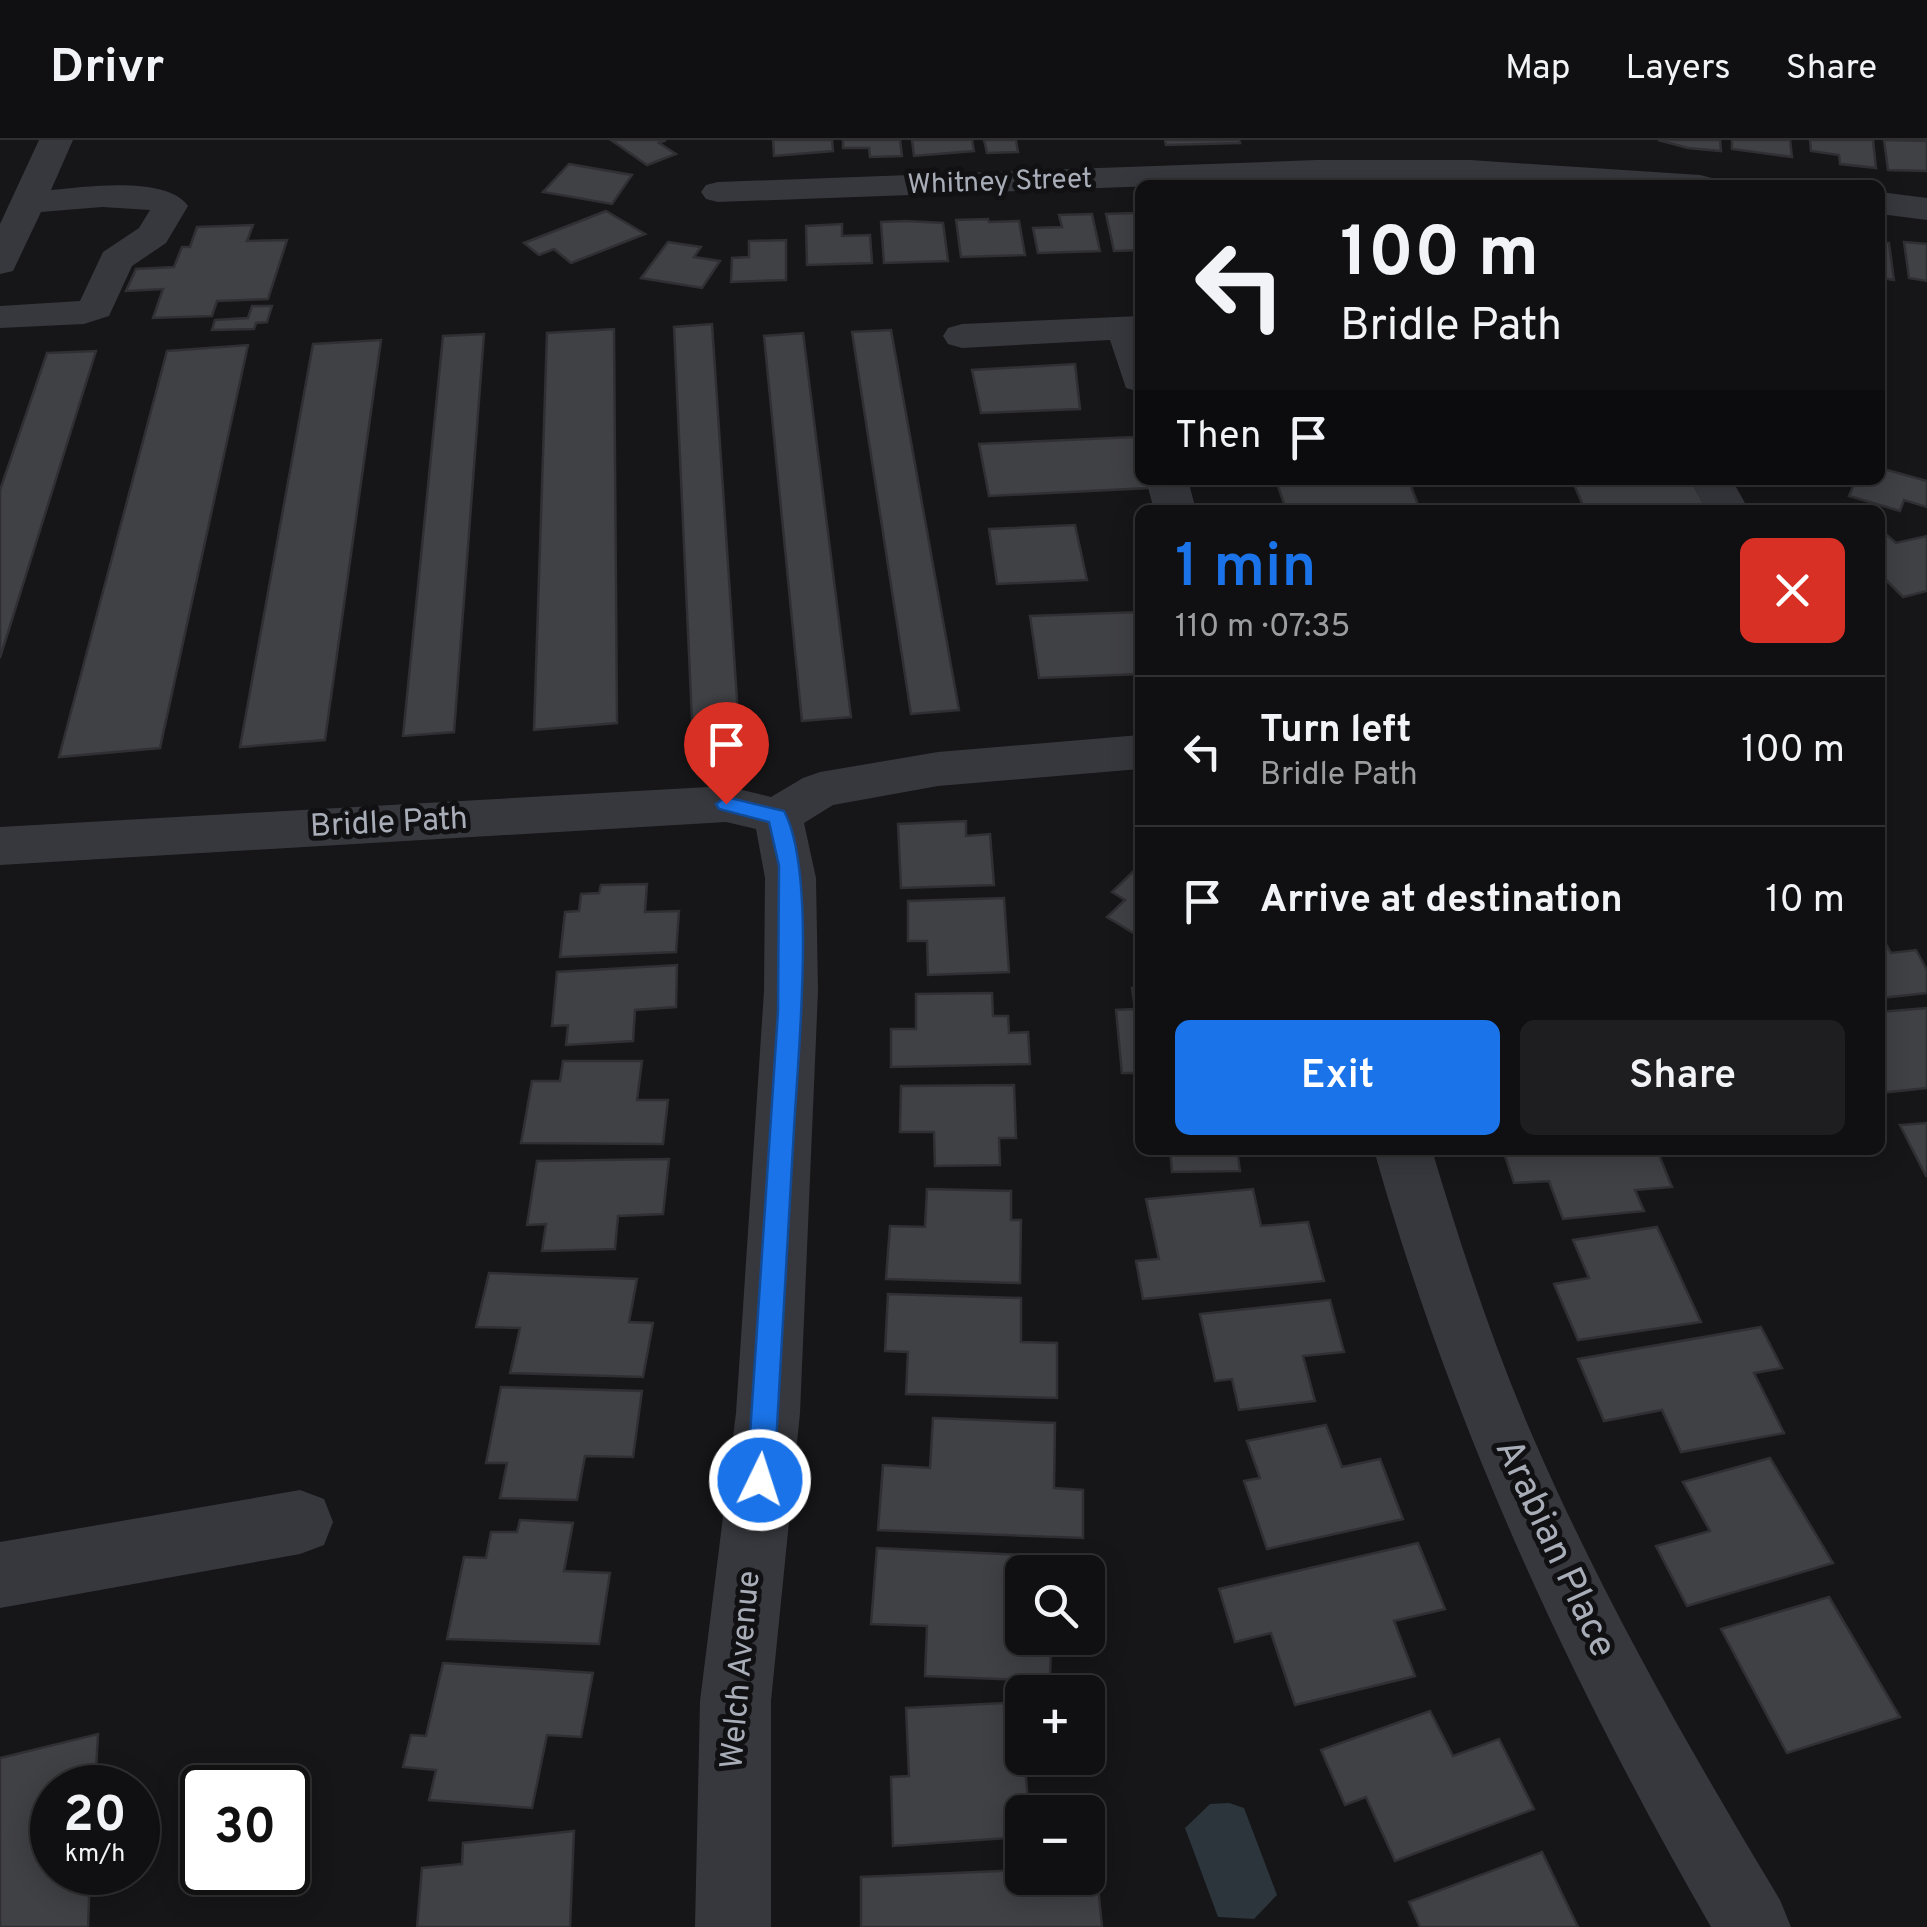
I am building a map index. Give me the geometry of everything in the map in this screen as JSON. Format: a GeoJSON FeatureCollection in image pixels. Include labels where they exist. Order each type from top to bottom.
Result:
{"type":"FeatureCollection","features":[{"type":"Feature","properties":{"kind":"street"},"geometry":{"type":"LineString","coordinates":[[0,262],[56,140]]}},
{"type":"Feature","properties":{"kind":"street"},"geometry":{"type":"LineString","coordinates":[[1096,140],[1106,179]]}},
{"type":"Feature","properties":{"kind":"street","name":"Whitney Street"},"geometry":{"type":"LineString","coordinates":[[718,192],[1316,170],[1463,155],[1660,180]]}},
{"type":"Feature","properties":{"kind":"street"},"geometry":{"type":"LineString","coordinates":[[0,317],[84,313],[96,308],[116,260],[154,235],[170,206],[154,198],[28,202]]}},
{"type":"Feature","properties":{"kind":"street"},"geometry":{"type":"LineString","coordinates":[[1885,204],[1927,208]]}},
{"type":"Feature","properties":{"kind":"street"},"geometry":{"type":"LineString","coordinates":[[962,336],[1133,327]]}},
{"type":"Feature","properties":{"kind":"street"},"geometry":{"type":"LineString","coordinates":[[777,816],[820,790],[938,769],[1135,752]]}},
{"type":"Feature","properties":{"kind":"street","name":"Bridle Path"},"geometry":{"type":"LineString","coordinates":[[0,846],[726,804],[777,816]]}},
{"type":"Feature","properties":{"kind":"street","name":"Welch Avenue"},"geometry":{"type":"LineString","coordinates":[[733,1927],[731,1804],[737,1690],[761,1478],[791,976],[790,866],[777,816]]}},
{"type":"Feature","properties":{"kind":"street","name":"Arabian Place"},"geometry":{"type":"LineString","coordinates":[[1404,1155],[1443,1283],[1524,1490],[1588,1626],[1683,1808],[1753,1927]]}},
{"type":"Feature","properties":{"kind":"street"},"geometry":{"type":"LineString","coordinates":[[0,1575],[300,1522]]}},
{"type":"Feature","properties":{"kind":"shaded area"},"geometry":{"type":"Polygon","coordinates":[[[1229,1803],[1244,1808],[1277,1895],[1254,1919],[1218,1917],[1185,1828],[1210,1804],[1229,1803]]]}},
{"type":"Feature","properties":{"kind":"building"},"geometry":{"type":"Polygon","coordinates":[[[611,140],[666,140],[659,143],[676,154],[647,165],[611,140]]]}},
{"type":"Feature","properties":{"kind":"building"},"geometry":{"type":"Polygon","coordinates":[[[773,140],[832,140],[833,151],[774,156],[773,140]]]}},
{"type":"Feature","properties":{"kind":"building"},"geometry":{"type":"Polygon","coordinates":[[[843,140],[900,140],[902,156],[870,157],[869,148],[843,148],[843,140]]]}},
{"type":"Feature","properties":{"kind":"building"},"geometry":{"type":"Polygon","coordinates":[[[912,140],[972,140],[974,151],[914,156],[912,140]]]}},
{"type":"Feature","properties":{"kind":"building"},"geometry":{"type":"Polygon","coordinates":[[[984,140],[1016,140],[1018,152],[987,153],[984,140]]]}},
{"type":"Feature","properties":{"kind":"building"},"geometry":{"type":"Polygon","coordinates":[[[1165,140],[1239,140],[1240,143],[1166,145],[1165,140]]]}},
{"type":"Feature","properties":{"kind":"building"},"geometry":{"type":"Polygon","coordinates":[[[1658,140],[1720,140],[1721,151],[1688,148],[1658,140]]]}},
{"type":"Feature","properties":{"kind":"building"},"geometry":{"type":"Polygon","coordinates":[[[1732,140],[1790,140],[1792,157],[1732,149],[1732,140]]]}},
{"type":"Feature","properties":{"kind":"building"},"geometry":{"type":"Polygon","coordinates":[[[1810,140],[1873,140],[1876,168],[1840,164],[1839,155],[1811,151],[1810,140]]]}},
{"type":"Feature","properties":{"kind":"building"},"geometry":{"type":"Polygon","coordinates":[[[1884,140],[1927,141],[1927,171],[1888,170],[1884,140]]]}},
{"type":"Feature","properties":{"kind":"building"},"geometry":{"type":"Polygon","coordinates":[[[569,164],[632,175],[612,204],[543,192],[569,164]]]}},
{"type":"Feature","properties":{"kind":"building"},"geometry":{"type":"Polygon","coordinates":[[[606,211],[645,234],[571,263],[554,249],[539,255],[524,243],[606,211]]]}},
{"type":"Feature","properties":{"kind":"building"},"geometry":{"type":"Polygon","coordinates":[[[1135,213],[1135,250],[1114,251],[1106,214],[1135,213]]]}},
{"type":"Feature","properties":{"kind":"building"},"geometry":{"type":"Polygon","coordinates":[[[1092,214],[1100,251],[1038,253],[1033,228],[1062,227],[1059,215],[1092,214]]]}},
{"type":"Feature","properties":{"kind":"building"},"geometry":{"type":"Polygon","coordinates":[[[956,220],[1019,221],[1025,255],[961,257],[956,220]]]}},
{"type":"Feature","properties":{"kind":"building"},"geometry":{"type":"Polygon","coordinates":[[[881,222],[943,223],[948,261],[884,263],[881,222]]]}},
{"type":"Feature","properties":{"kind":"building"},"geometry":{"type":"Polygon","coordinates":[[[842,224],[842,236],[870,235],[872,263],[807,265],[806,226],[842,224]]]}},
{"type":"Feature","properties":{"kind":"building"},"geometry":{"type":"Polygon","coordinates":[[[253,225],[247,241],[287,240],[268,299],[217,301],[212,316],[153,318],[163,289],[126,291],[136,269],[174,267],[182,247],[190,247],[197,227],[253,225]]]}},
{"type":"Feature","properties":{"kind":"building"},"geometry":{"type":"Polygon","coordinates":[[[786,240],[786,280],[731,282],[732,258],[749,257],[749,241],[786,240]]]}},
{"type":"Feature","properties":{"kind":"building"},"geometry":{"type":"Polygon","coordinates":[[[668,242],[701,247],[694,257],[720,261],[702,288],[641,278],[668,242]]]}},
{"type":"Feature","properties":{"kind":"building"},"geometry":{"type":"Polygon","coordinates":[[[1904,242],[1927,244],[1927,281],[1909,278],[1904,242]]]}},
{"type":"Feature","properties":{"kind":"building"},"geometry":{"type":"Polygon","coordinates":[[[1885,243],[1889,243],[1894,280],[1885,279],[1885,243]]]}},
{"type":"Feature","properties":{"kind":"building"},"geometry":{"type":"Polygon","coordinates":[[[252,306],[272,306],[267,322],[256,323],[254,329],[212,330],[215,320],[248,318],[252,306]]]}},
{"type":"Feature","properties":{"kind":"building"},"geometry":{"type":"Polygon","coordinates":[[[712,324],[738,715],[692,719],[674,327],[712,324]]]}},
{"type":"Feature","properties":{"kind":"building"},"geometry":{"type":"Polygon","coordinates":[[[614,329],[617,723],[534,730],[547,333],[614,329]]]}},
{"type":"Feature","properties":{"kind":"building"},"geometry":{"type":"Polygon","coordinates":[[[891,330],[959,710],[911,714],[852,332],[891,330]]]}},
{"type":"Feature","properties":{"kind":"building"},"geometry":{"type":"Polygon","coordinates":[[[803,333],[851,717],[802,721],[764,336],[803,333]]]}},
{"type":"Feature","properties":{"kind":"building"},"geometry":{"type":"Polygon","coordinates":[[[484,334],[454,732],[403,736],[443,336],[484,334]]]}},
{"type":"Feature","properties":{"kind":"building"},"geometry":{"type":"Polygon","coordinates":[[[381,340],[325,740],[240,747],[313,344],[381,340]]]}},
{"type":"Feature","properties":{"kind":"building"},"geometry":{"type":"Polygon","coordinates":[[[248,345],[160,748],[59,757],[167,351],[248,345]]]}},
{"type":"Feature","properties":{"kind":"building"},"geometry":{"type":"Polygon","coordinates":[[[96,351],[0,658],[0,490],[47,353],[96,351]]]}},
{"type":"Feature","properties":{"kind":"building"},"geometry":{"type":"Polygon","coordinates":[[[1075,364],[1080,409],[981,413],[972,370],[1075,364]]]}},
{"type":"Feature","properties":{"kind":"building"},"geometry":{"type":"Polygon","coordinates":[[[1134,437],[1135,485],[1148,488],[989,496],[979,444],[1134,437]]]}},
{"type":"Feature","properties":{"kind":"building"},"geometry":{"type":"Polygon","coordinates":[[[1885,469],[1927,481],[1927,507],[1904,500],[1900,511],[1849,496],[1854,485],[1885,485],[1885,469]]]}},
{"type":"Feature","properties":{"kind":"building"},"geometry":{"type":"Polygon","coordinates":[[[1411,485],[1418,505],[1284,505],[1278,486],[1411,485]]]}},
{"type":"Feature","properties":{"kind":"building"},"geometry":{"type":"Polygon","coordinates":[[[1574,485],[1694,485],[1705,505],[1583,505],[1574,485]]]}},
{"type":"Feature","properties":{"kind":"building"},"geometry":{"type":"Polygon","coordinates":[[[1075,525],[1087,580],[997,584],[989,529],[1075,525]]]}},
{"type":"Feature","properties":{"kind":"building"},"geometry":{"type":"Polygon","coordinates":[[[1885,533],[1896,543],[1927,536],[1927,591],[1903,597],[1885,579],[1885,533]]]}},
{"type":"Feature","properties":{"kind":"building"},"geometry":{"type":"Polygon","coordinates":[[[1135,612],[1135,674],[1039,678],[1030,616],[1135,612]]]}},
{"type":"Feature","properties":{"kind":"building"},"geometry":{"type":"Polygon","coordinates":[[[966,821],[966,836],[990,834],[994,885],[901,888],[898,824],[966,821]]]}},
{"type":"Feature","properties":{"kind":"building"},"geometry":{"type":"Polygon","coordinates":[[[1135,870],[1135,934],[1107,917],[1125,900],[1112,892],[1135,870]]]}},
{"type":"Feature","properties":{"kind":"building"},"geometry":{"type":"Polygon","coordinates":[[[647,884],[645,912],[679,911],[676,952],[560,957],[565,912],[579,911],[581,894],[599,893],[601,885],[647,884]]]}},
{"type":"Feature","properties":{"kind":"building"},"geometry":{"type":"Polygon","coordinates":[[[1004,898],[1009,972],[928,975],[927,941],[908,941],[908,901],[1004,898]]]}},
{"type":"Feature","properties":{"kind":"building"},"geometry":{"type":"Polygon","coordinates":[[[1885,943],[1891,953],[1916,950],[1927,970],[1927,993],[1885,997],[1885,943]]]}},
{"type":"Feature","properties":{"kind":"building"},"geometry":{"type":"Polygon","coordinates":[[[677,965],[676,1007],[635,1010],[633,1041],[566,1045],[568,1025],[552,1026],[557,972],[677,965]]]}},
{"type":"Feature","properties":{"kind":"building"},"geometry":{"type":"Polygon","coordinates":[[[992,993],[993,1016],[1008,1016],[1009,1033],[1028,1032],[1030,1064],[891,1067],[891,1029],[916,1029],[916,994],[992,993]]]}},
{"type":"Feature","properties":{"kind":"building"},"geometry":{"type":"Polygon","coordinates":[[[1927,1008],[1927,1088],[1885,1092],[1885,1012],[1927,1008]]]}},
{"type":"Feature","properties":{"kind":"building"},"geometry":{"type":"Polygon","coordinates":[[[1135,1009],[1135,1073],[1122,1073],[1116,1010],[1135,1009]]]}},
{"type":"Feature","properties":{"kind":"building"},"geometry":{"type":"Polygon","coordinates":[[[563,1061],[642,1061],[637,1100],[668,1100],[663,1144],[521,1143],[532,1081],[560,1081],[563,1061]]]}},
{"type":"Feature","properties":{"kind":"building"},"geometry":{"type":"Polygon","coordinates":[[[1014,1085],[1016,1138],[999,1138],[1000,1165],[935,1166],[934,1132],[900,1132],[901,1086],[1014,1085]]]}},
{"type":"Feature","properties":{"kind":"building"},"geometry":{"type":"Polygon","coordinates":[[[1927,1123],[1927,1176],[1926,1176],[1900,1125],[1927,1123]]]}},
{"type":"Feature","properties":{"kind":"building"},"geometry":{"type":"Polygon","coordinates":[[[1170,1155],[1238,1155],[1240,1171],[1172,1172],[1170,1155]]]}},
{"type":"Feature","properties":{"kind":"building"},"geometry":{"type":"Polygon","coordinates":[[[1505,1155],[1659,1155],[1672,1187],[1635,1190],[1644,1211],[1563,1219],[1549,1181],[1514,1183],[1505,1155]]]}},
{"type":"Feature","properties":{"kind":"building"},"geometry":{"type":"Polygon","coordinates":[[[669,1159],[663,1214],[618,1216],[615,1249],[542,1251],[546,1224],[527,1225],[537,1161],[669,1159]]]}},
{"type":"Feature","properties":{"kind":"building"},"geometry":{"type":"Polygon","coordinates":[[[927,1189],[1011,1191],[1011,1220],[1021,1220],[1020,1283],[886,1279],[890,1226],[925,1227],[927,1189]]]}},
{"type":"Feature","properties":{"kind":"building"},"geometry":{"type":"Polygon","coordinates":[[[1253,1189],[1261,1226],[1308,1222],[1324,1281],[1143,1299],[1136,1261],[1159,1259],[1146,1199],[1253,1189]]]}},
{"type":"Feature","properties":{"kind":"building"},"geometry":{"type":"Polygon","coordinates":[[[1657,1227],[1701,1322],[1578,1340],[1554,1284],[1589,1278],[1573,1240],[1657,1227]]]}},
{"type":"Feature","properties":{"kind":"building"},"geometry":{"type":"Polygon","coordinates":[[[489,1273],[637,1279],[629,1322],[653,1323],[643,1377],[510,1373],[520,1328],[476,1327],[489,1273]]]}},
{"type":"Feature","properties":{"kind":"building"},"geometry":{"type":"Polygon","coordinates":[[[888,1294],[1021,1298],[1021,1342],[1057,1343],[1057,1398],[906,1394],[908,1352],[885,1351],[888,1294]]]}},
{"type":"Feature","properties":{"kind":"building"},"geometry":{"type":"Polygon","coordinates":[[[1330,1300],[1344,1352],[1303,1356],[1315,1401],[1239,1410],[1232,1379],[1215,1381],[1200,1314],[1330,1300]]]}},
{"type":"Feature","properties":{"kind":"building"},"geometry":{"type":"Polygon","coordinates":[[[1761,1327],[1782,1368],[1754,1373],[1784,1433],[1681,1452],[1662,1410],[1604,1421],[1578,1359],[1761,1327]]]}},
{"type":"Feature","properties":{"kind":"building"},"geometry":{"type":"Polygon","coordinates":[[[501,1387],[642,1391],[633,1457],[585,1456],[577,1500],[500,1498],[507,1463],[486,1463],[501,1387]]]}},
{"type":"Feature","properties":{"kind":"building"},"geometry":{"type":"Polygon","coordinates":[[[933,1418],[1055,1423],[1054,1488],[1083,1490],[1083,1538],[878,1530],[883,1465],[930,1468],[933,1418]]]}},
{"type":"Feature","properties":{"kind":"building"},"geometry":{"type":"Polygon","coordinates":[[[1326,1425],[1342,1467],[1380,1459],[1403,1519],[1267,1549],[1244,1481],[1260,1478],[1247,1441],[1326,1425]]]}},
{"type":"Feature","properties":{"kind":"building"},"geometry":{"type":"Polygon","coordinates":[[[1770,1458],[1833,1563],[1687,1606],[1656,1546],[1710,1531],[1683,1482],[1770,1458]]]}},
{"type":"Feature","properties":{"kind":"building"},"geometry":{"type":"Polygon","coordinates":[[[520,1520],[573,1523],[564,1571],[610,1573],[599,1644],[447,1639],[464,1557],[486,1558],[491,1532],[517,1532],[520,1520]]]}},
{"type":"Feature","properties":{"kind":"building"},"geometry":{"type":"Polygon","coordinates":[[[1418,1543],[1445,1609],[1394,1621],[1415,1676],[1295,1705],[1271,1633],[1235,1642],[1219,1589],[1418,1543]]]}},
{"type":"Feature","properties":{"kind":"building"},"geometry":{"type":"Polygon","coordinates":[[[877,1548],[1021,1555],[1005,1555],[1005,1655],[1051,1655],[1050,1675],[1005,1675],[1005,1679],[925,1676],[927,1626],[871,1624],[877,1548]]]}},
{"type":"Feature","properties":{"kind":"building"},"geometry":{"type":"Polygon","coordinates":[[[1829,1597],[1900,1717],[1787,1753],[1721,1629],[1829,1597]]]}},
{"type":"Feature","properties":{"kind":"building"},"geometry":{"type":"Polygon","coordinates":[[[443,1663],[593,1673],[581,1737],[547,1735],[532,1808],[429,1800],[436,1770],[403,1767],[411,1735],[426,1736],[443,1663]]]}},
{"type":"Feature","properties":{"kind":"building"},"geometry":{"type":"Polygon","coordinates":[[[1004,1703],[1005,1775],[1026,1775],[1027,1795],[1005,1795],[1005,1838],[893,1846],[891,1777],[909,1776],[906,1708],[1004,1703]]]}},
{"type":"Feature","properties":{"kind":"building"},"geometry":{"type":"Polygon","coordinates":[[[1430,1711],[1453,1756],[1499,1739],[1534,1809],[1395,1861],[1366,1797],[1345,1805],[1321,1750],[1430,1711]]]}},
{"type":"Feature","properties":{"kind":"building"},"geometry":{"type":"Polygon","coordinates":[[[98,1734],[96,1765],[30,1765],[30,1895],[89,1895],[88,1927],[0,1927],[0,1758],[98,1734]]]}},
{"type":"Feature","properties":{"kind":"building"},"geometry":{"type":"Polygon","coordinates":[[[574,1831],[570,1927],[417,1927],[422,1868],[462,1864],[463,1843],[574,1831]]]}},
{"type":"Feature","properties":{"kind":"building"},"geometry":{"type":"Polygon","coordinates":[[[1542,1852],[1578,1927],[1420,1927],[1409,1902],[1542,1852]]]}},
{"type":"Feature","properties":{"kind":"building"},"geometry":{"type":"Polygon","coordinates":[[[1005,1871],[1005,1895],[1099,1895],[1102,1927],[861,1927],[861,1877],[1005,1871]]]}},
{"type":"Feature","properties":{"kind":"route"},"geometry":{"type":"LineString","coordinates":[[726,804],[777,816],[790,866],[791,976],[779,1225],[760,1480]]}}]}
